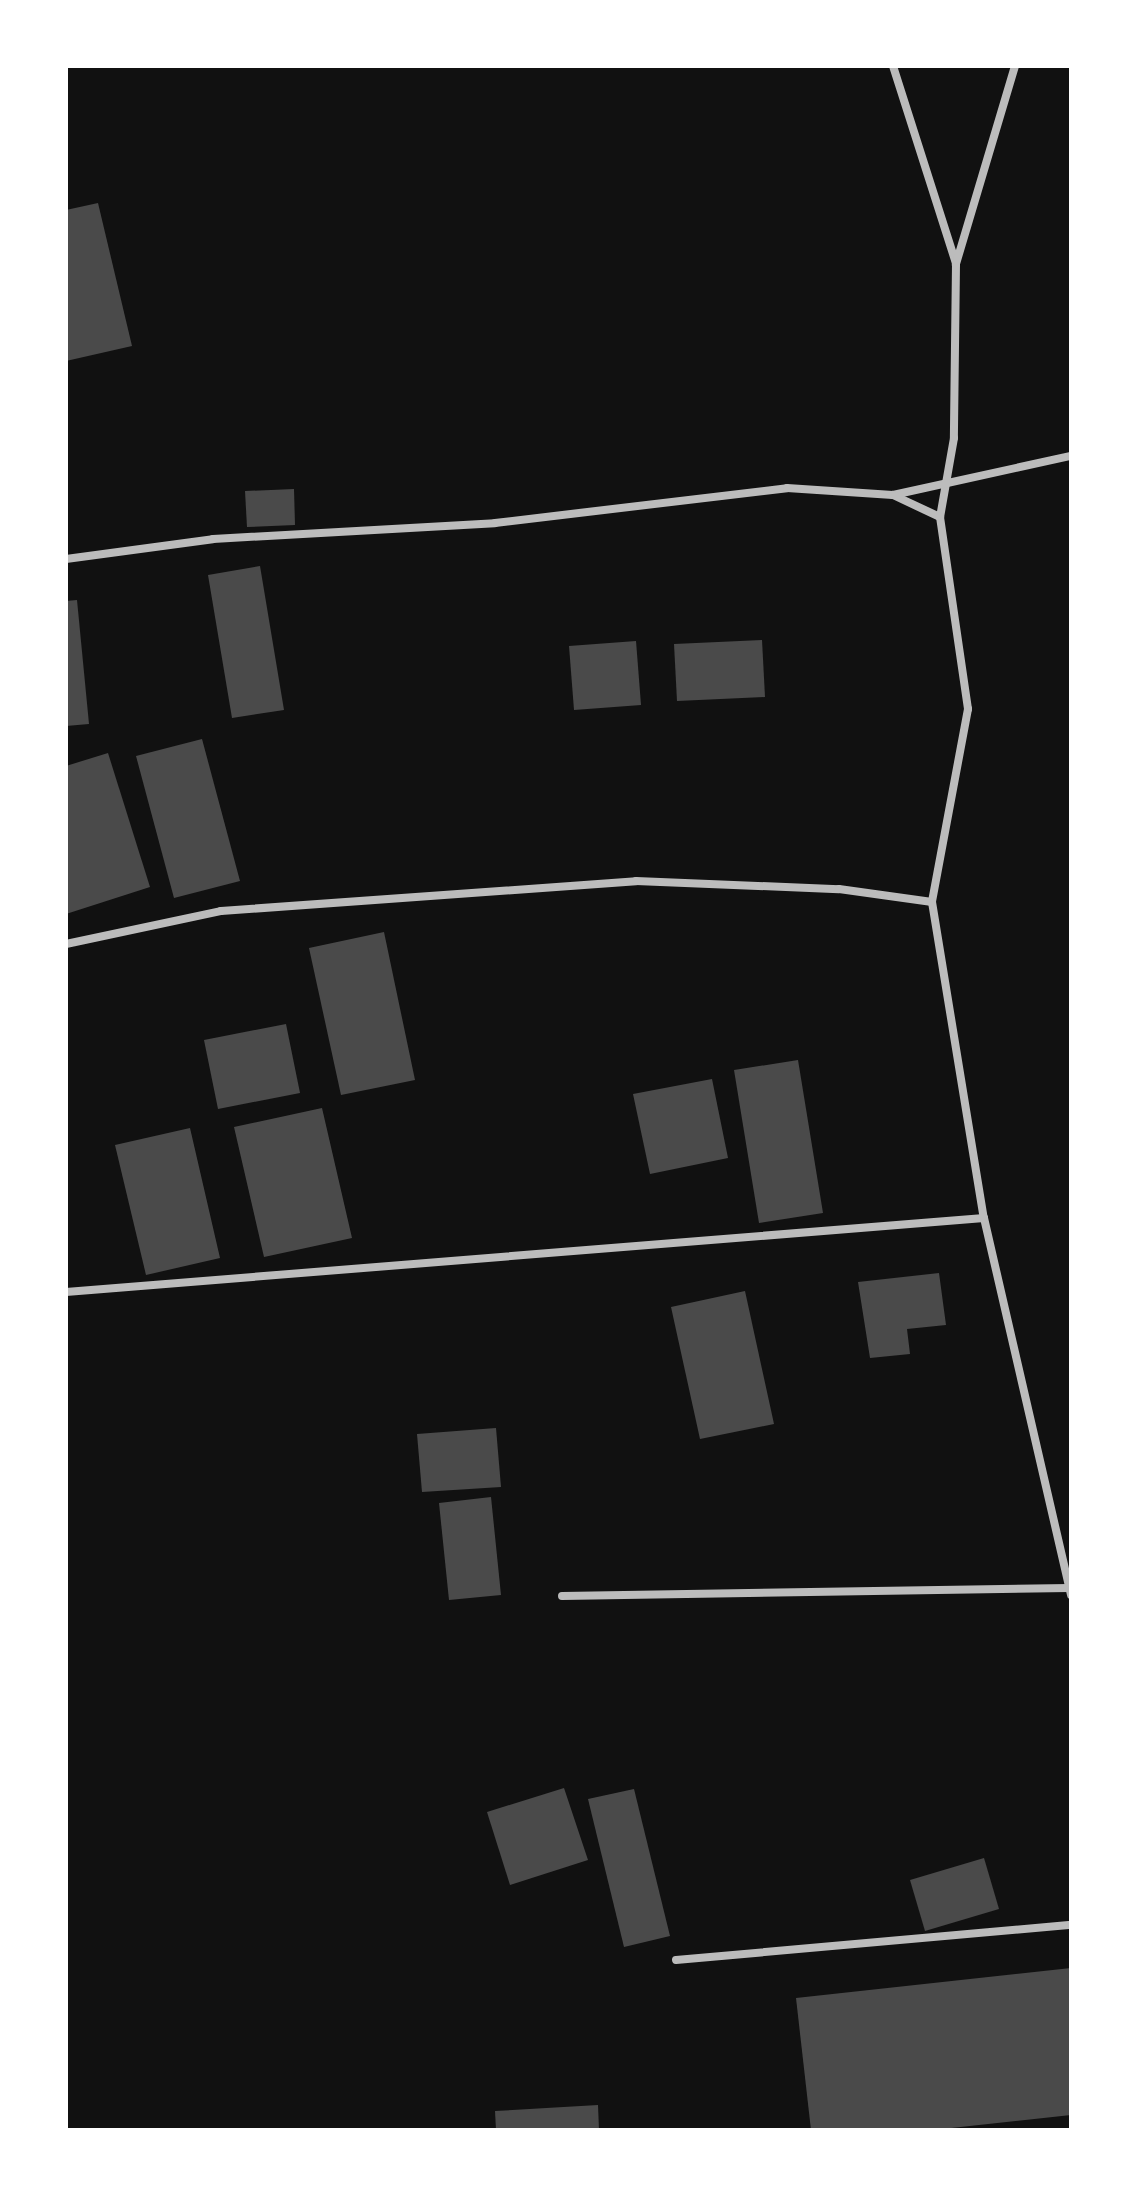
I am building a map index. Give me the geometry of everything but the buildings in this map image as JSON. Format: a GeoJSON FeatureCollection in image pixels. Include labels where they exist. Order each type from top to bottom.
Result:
{"type":"FeatureCollection","features":[{"type":"Feature","properties":{"kind":"street"},"geometry":{"type":"LineString","coordinates":[[893,66],[956,264]]}},
{"type":"Feature","properties":{"kind":"street"},"geometry":{"type":"LineString","coordinates":[[562,1596],[1070,1592],[984,1218],[932,902],[968,709],[940,517],[954,438],[956,264],[1015,66]]}},
{"type":"Feature","properties":{"kind":"street"},"geometry":{"type":"LineString","coordinates":[[66,559],[213,539],[495,523],[787,488],[893,495],[1071,456]]}},
{"type":"Feature","properties":{"kind":"street"},"geometry":{"type":"LineString","coordinates":[[893,495],[940,517]]}},
{"type":"Feature","properties":{"kind":"street"},"geometry":{"type":"LineString","coordinates":[[66,944],[221,911],[636,881],[839,889],[932,902]]}},
{"type":"Feature","properties":{"kind":"street"},"geometry":{"type":"LineString","coordinates":[[66,1292],[984,1218]]}},
{"type":"Feature","properties":{"kind":"street"},"geometry":{"type":"LineString","coordinates":[[676,1960],[1071,1925]]}}]}
